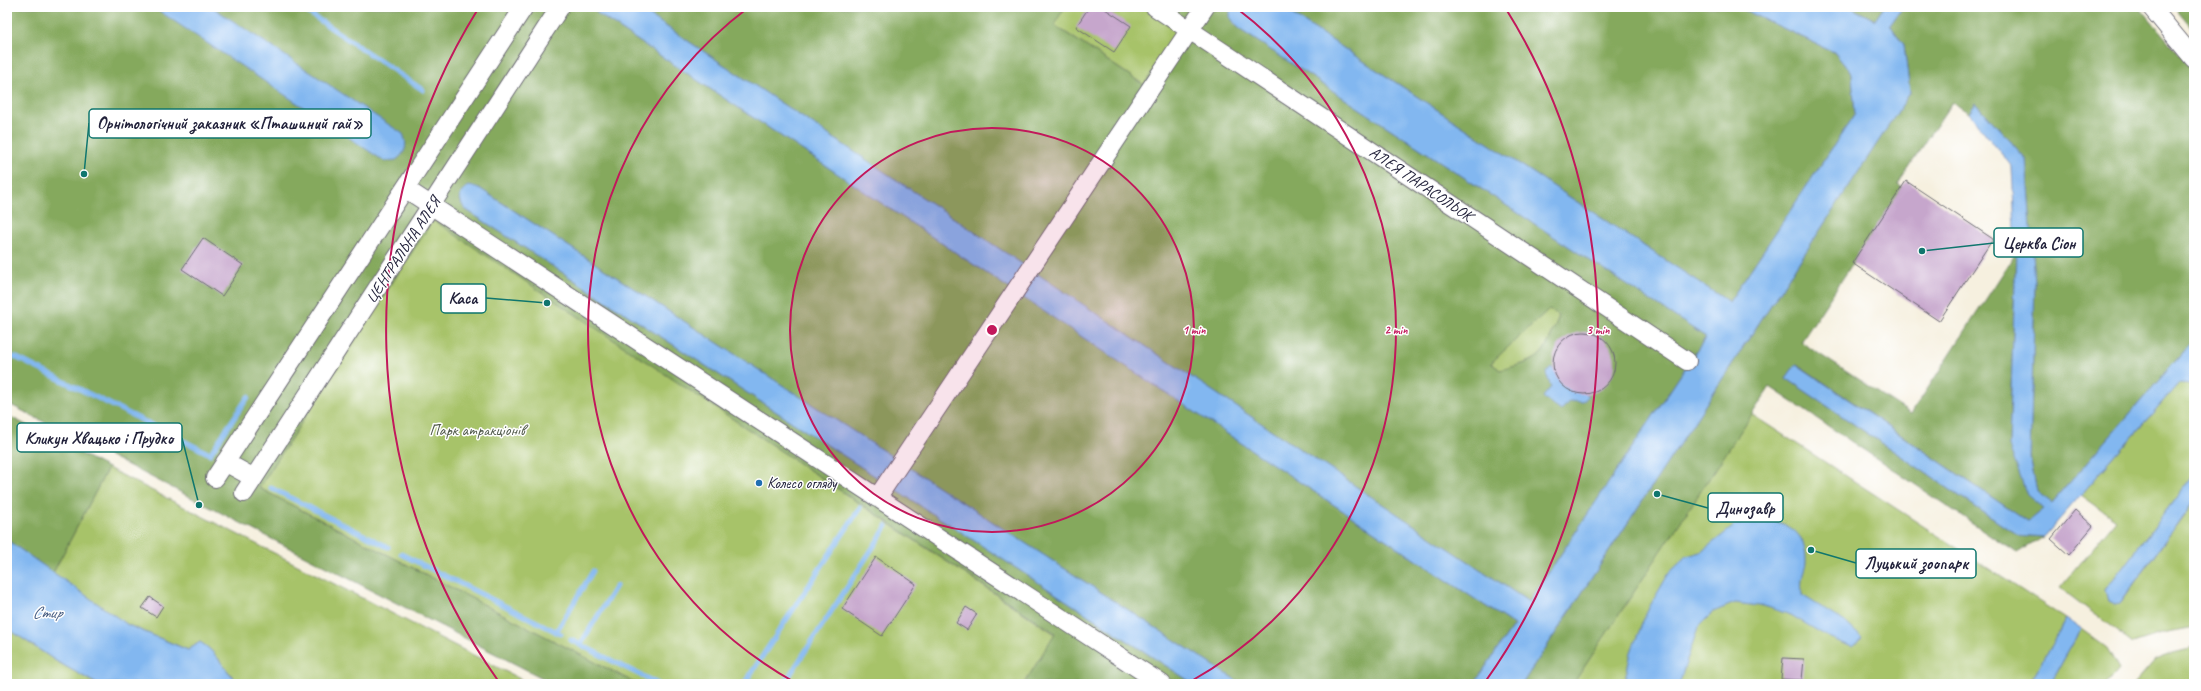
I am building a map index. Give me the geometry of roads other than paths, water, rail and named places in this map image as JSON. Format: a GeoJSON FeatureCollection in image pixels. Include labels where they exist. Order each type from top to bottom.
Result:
{"type":"FeatureCollection","features":[{"type":"Feature","properties":{"kind":"street","name":"ЦЕНТРАЛЬНА АЛЕЯ"},"geometry":{"type":"LineString","coordinates":[[214,478],[447,127],[524,7]]}},
{"type":"Feature","properties":{"kind":"street","name":"ЦЕНТРАЛЬНА АЛЕЯ"},"geometry":{"type":"LineString","coordinates":[[225,462],[249,485],[432,206],[560,7]]}},
{"type":"Feature","properties":{"kind":"street","name":"АЛЕЯ ПАРАСОЛЬОК"},"geometry":{"type":"LineString","coordinates":[[1155,7],[1687,361]]}},
{"type":"Feature","properties":{"kind":"street"},"geometry":{"type":"LineString","coordinates":[[877,498],[1191,31],[1205,7]]}},
{"type":"Feature","properties":{"kind":"street"},"geometry":{"type":"LineString","coordinates":[[2151,7],[2194,59]]}},
{"type":"Feature","properties":{"kind":"street"},"geometry":{"type":"LineString","coordinates":[[447,127],[472,143]]}},
{"type":"Feature","properties":{"kind":"street"},"geometry":{"type":"LineString","coordinates":[[406,189],[1162,684]]}},
{"type":"Feature","properties":{"kind":"water"},"geometry":{"type":"Polygon","coordinates":[[[153,7],[212,7],[403,134],[406,145],[404,152],[396,160],[384,161],[153,7]]]}},
{"type":"Feature","properties":{"kind":"water"},"geometry":{"type":"Polygon","coordinates":[[[593,7],[637,7],[1529,602],[1706,337],[1239,29],[1230,17],[1230,7],[1281,7],[1729,302],[1855,114],[1852,74],[1834,52],[1738,7],[1850,7],[1875,20],[1884,7],[1903,7],[1890,25],[1904,45],[1910,93],[1522,684],[1474,684],[1514,625],[598,14],[593,7]]]}},
{"type":"Feature","properties":{"kind":"water"},"geometry":{"type":"Polygon","coordinates":[[[1976,103],[2026,159],[2035,283],[2030,457],[2037,492],[2052,503],[2194,340],[2194,385],[2178,384],[2044,537],[2017,535],[1786,378],[1796,364],[2028,522],[2044,509],[2027,495],[2009,446],[2016,253],[2012,167],[1969,113],[1976,103]]]}},
{"type":"Feature","properties":{"kind":"water"},"geometry":{"type":"Polygon","coordinates":[[[468,186],[479,188],[1242,684],[1194,684],[465,209],[461,202],[460,196],[468,186]]]}},
{"type":"Feature","properties":{"kind":"water"},"geometry":{"type":"Polygon","coordinates":[[[1551,367],[1588,396],[1583,402],[1569,401],[1561,411],[1543,397],[1551,387],[1546,373],[1551,367]]]}},
{"type":"Feature","properties":{"kind":"water"},"geometry":{"type":"Polygon","coordinates":[[[2194,474],[2194,500],[2120,603],[2114,604],[2108,601],[2105,591],[2194,474]]]}},
{"type":"Feature","properties":{"kind":"water"},"geometry":{"type":"Polygon","coordinates":[[[1754,519],[1774,521],[1783,524],[1791,528],[1797,534],[1802,541],[1805,550],[1806,562],[1802,578],[1802,595],[1845,622],[1862,638],[1852,647],[1828,637],[1791,615],[1767,607],[1735,603],[1713,612],[1698,627],[1679,684],[1624,684],[1631,652],[1647,611],[1669,573],[1687,556],[1701,552],[1734,526],[1754,519]]]}},
{"type":"Feature","properties":{"kind":"water","name":"Стир"},"geometry":{"type":"Polygon","coordinates":[[[7,540],[128,625],[188,650],[200,642],[217,657],[230,674],[241,684],[97,684],[56,661],[7,628],[7,540]]]}},
{"type":"Feature","properties":{"kind":"water"},"geometry":{"type":"Polygon","coordinates":[[[2066,619],[2081,629],[2050,684],[2029,684],[2066,619]]]}},
{"type":"Feature","properties":{"kind":"waterway"},"geometry":{"type":"LineString","coordinates":[[300,7],[423,90]]}},
{"type":"Feature","properties":{"kind":"waterway"},"geometry":{"type":"LineString","coordinates":[[15,357],[210,454],[248,397]]}},
{"type":"Feature","properties":{"kind":"waterway"},"geometry":{"type":"LineString","coordinates":[[271,488],[388,547]]}},
{"type":"Feature","properties":{"kind":"waterway"},"geometry":{"type":"LineString","coordinates":[[744,684],[860,508]]}},
{"type":"Feature","properties":{"kind":"waterway"},"geometry":{"type":"LineString","coordinates":[[784,684],[887,526]]}},
{"type":"Feature","properties":{"kind":"waterway"},"geometry":{"type":"LineString","coordinates":[[401,554],[561,634]]}},
{"type":"Feature","properties":{"kind":"waterway"},"geometry":{"type":"LineString","coordinates":[[556,632],[593,571]]}},
{"type":"Feature","properties":{"kind":"waterway"},"geometry":{"type":"LineString","coordinates":[[580,645],[616,586]]}},
{"type":"Feature","properties":{"kind":"waterway"},"geometry":{"type":"LineString","coordinates":[[571,640],[658,684]]}},
{"type":"Feature","properties":{"kind":"place","name":"Орнітологічний заказник «Пташиний гай»"},"geometry":{"type":"Point","coordinates":[84,174]}},
{"type":"Feature","properties":{"kind":"place","name":"Церква Сіон"},"geometry":{"type":"Point","coordinates":[1922,251]}},
{"type":"Feature","properties":{"kind":"place","name":"Каса"},"geometry":{"type":"Point","coordinates":[547,303]}},
{"type":"Feature","properties":{"kind":"place","name":"Колесо огляду"},"geometry":{"type":"Point","coordinates":[759,483]}},
{"type":"Feature","properties":{"kind":"place","name":"Динозавр"},"geometry":{"type":"Point","coordinates":[1657,494]}},
{"type":"Feature","properties":{"kind":"place","name":"Кликун Хвацько і Прудко"},"geometry":{"type":"Point","coordinates":[199,505]}},
{"type":"Feature","properties":{"kind":"place","name":"Луцький зоопарк"},"geometry":{"type":"Point","coordinates":[1811,550]}},
{"type":"Feature","properties":{"kind":"park label","name":"Парк атракціонів"},"geometry":{"type":"Point","coordinates":[477,430]}}]}
